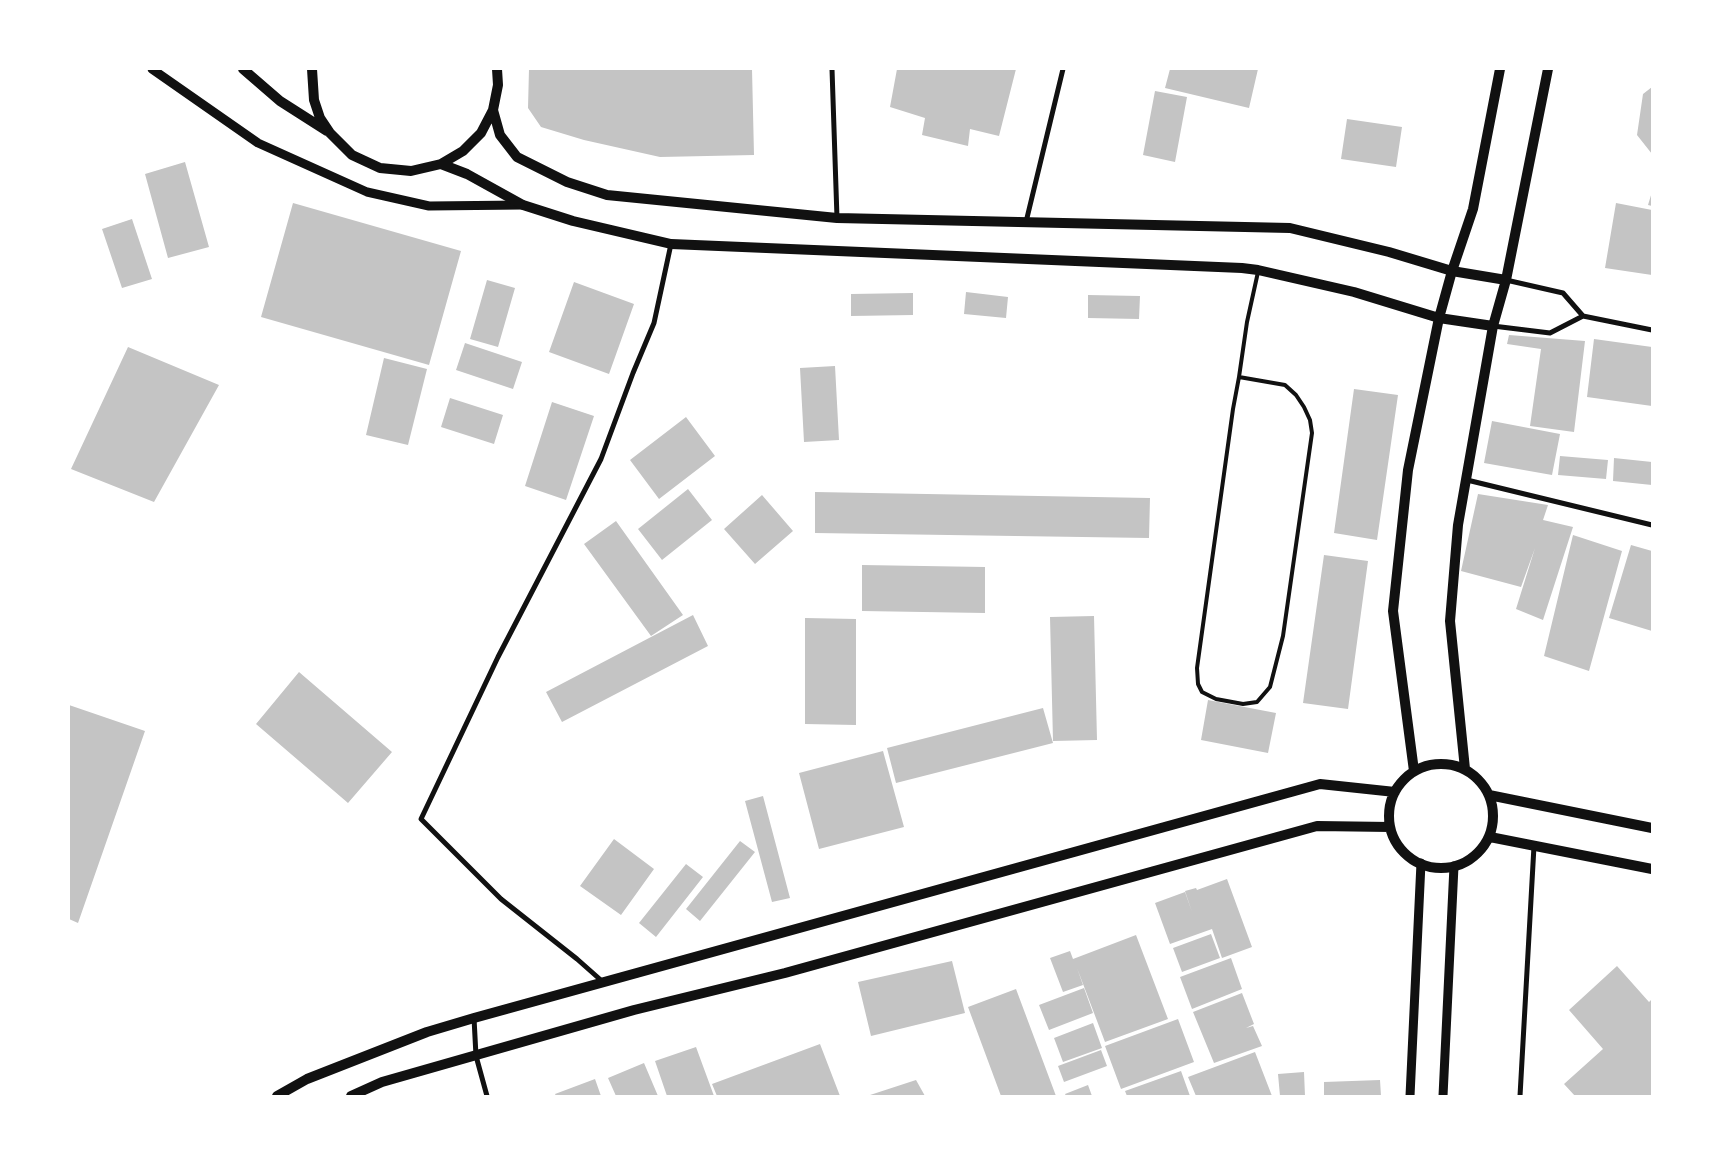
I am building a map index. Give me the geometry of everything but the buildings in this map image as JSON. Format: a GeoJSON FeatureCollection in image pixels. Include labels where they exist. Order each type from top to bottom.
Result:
{"type":"FeatureCollection","features":[{"type":"Feature","properties":{"kind":"main road"},"geometry":{"type":"LineString","coordinates":[[243,69],[280,101],[330,133]]}},
{"type":"Feature","properties":{"kind":"main road"},"geometry":{"type":"LineString","coordinates":[[312,69],[314,100],[320,118],[330,133],[352,155],[380,168],[411,172],[441,164],[463,151],[481,133],[493,110],[498,85],[497,69]]}},
{"type":"Feature","properties":{"kind":"main road"},"geometry":{"type":"LineString","coordinates":[[1414,772],[1393,611],[1408,470],[1439,318],[1452,271],[1473,209],[1500,69]]}},
{"type":"Feature","properties":{"kind":"main road"},"geometry":{"type":"LineString","coordinates":[[1465,769],[1450,620],[1458,525],[1493,326],[1506,280],[1548,69]]}},
{"type":"Feature","properties":{"kind":"main road"},"geometry":{"type":"LineString","coordinates":[[493,110],[500,135],[517,157],[566,182],[607,195],[837,218],[1290,228],[1388,252],[1452,271],[1506,280]]}},
{"type":"Feature","properties":{"kind":"main road"},"geometry":{"type":"LineString","coordinates":[[441,164],[467,174],[523,205],[573,221],[671,244],[1242,268],[1354,292],[1439,318],[1493,326]]}},
{"type":"Feature","properties":{"kind":"main road"},"geometry":{"type":"LineString","coordinates":[[1448,764],[1465,769],[1479,780],[1489,795],[1493,809],[1493,824],[1490,837],[1478,854],[1464,863],[1436,868],[1413,860],[1397,843],[1390,827],[1390,805],[1395,792],[1403,780],[1414,772],[1430,765],[1448,764]]}},
{"type":"Feature","properties":{"kind":"main road"},"geometry":{"type":"LineString","coordinates":[[276,1096],[307,1079],[428,1032],[474,1018],[1320,784],[1395,792]]}},
{"type":"Feature","properties":{"kind":"main road"},"geometry":{"type":"LineString","coordinates":[[1489,795],[1652,828]]}},
{"type":"Feature","properties":{"kind":"main road"},"geometry":{"type":"LineString","coordinates":[[351,1096],[382,1082],[634,1010],[785,973],[1317,826],[1390,827]]}},
{"type":"Feature","properties":{"kind":"main road"},"geometry":{"type":"LineString","coordinates":[[1490,837],[1652,869]]}},
{"type":"Feature","properties":{"kind":"street"},"geometry":{"type":"LineString","coordinates":[[152,69],[258,143],[367,192],[429,206],[523,205]]}},
{"type":"Feature","properties":{"kind":"street"},"geometry":{"type":"LineString","coordinates":[[832,69],[837,218]]}},
{"type":"Feature","properties":{"kind":"street"},"geometry":{"type":"LineString","coordinates":[[1026,222],[1064,69]]}},
{"type":"Feature","properties":{"kind":"street"},"geometry":{"type":"LineString","coordinates":[[603,982],[501,899],[421,819],[498,657],[601,459],[654,322],[671,244]]}},
{"type":"Feature","properties":{"kind":"street"},"geometry":{"type":"LineString","coordinates":[[1506,280],[1563,293],[1583,316]]}},
{"type":"Feature","properties":{"kind":"street"},"geometry":{"type":"LineString","coordinates":[[1493,326],[1550,332],[1583,316],[1652,330]]}},
{"type":"Feature","properties":{"kind":"street"},"geometry":{"type":"LineString","coordinates":[[1467,480],[1652,525]]}},
{"type":"Feature","properties":{"kind":"street"},"geometry":{"type":"LineString","coordinates":[[1520,1096],[1534,846]]}},
{"type":"Feature","properties":{"kind":"street"},"geometry":{"type":"LineString","coordinates":[[1410,1096],[1421,863]]}},
{"type":"Feature","properties":{"kind":"street"},"geometry":{"type":"LineString","coordinates":[[1443,1096],[1454,866]]}},
{"type":"Feature","properties":{"kind":"street"},"geometry":{"type":"LineString","coordinates":[[474,1018],[476,1056],[487,1096]]}},
{"type":"Feature","properties":{"kind":"lane"},"geometry":{"type":"LineString","coordinates":[[1239,377],[1285,385],[1296,395],[1304,407],[1310,420],[1312,433],[1283,636],[1270,687],[1257,702],[1243,704],[1216,699],[1202,692],[1198,684],[1197,668],[1233,409],[1247,322],[1258,270]]}}]}
